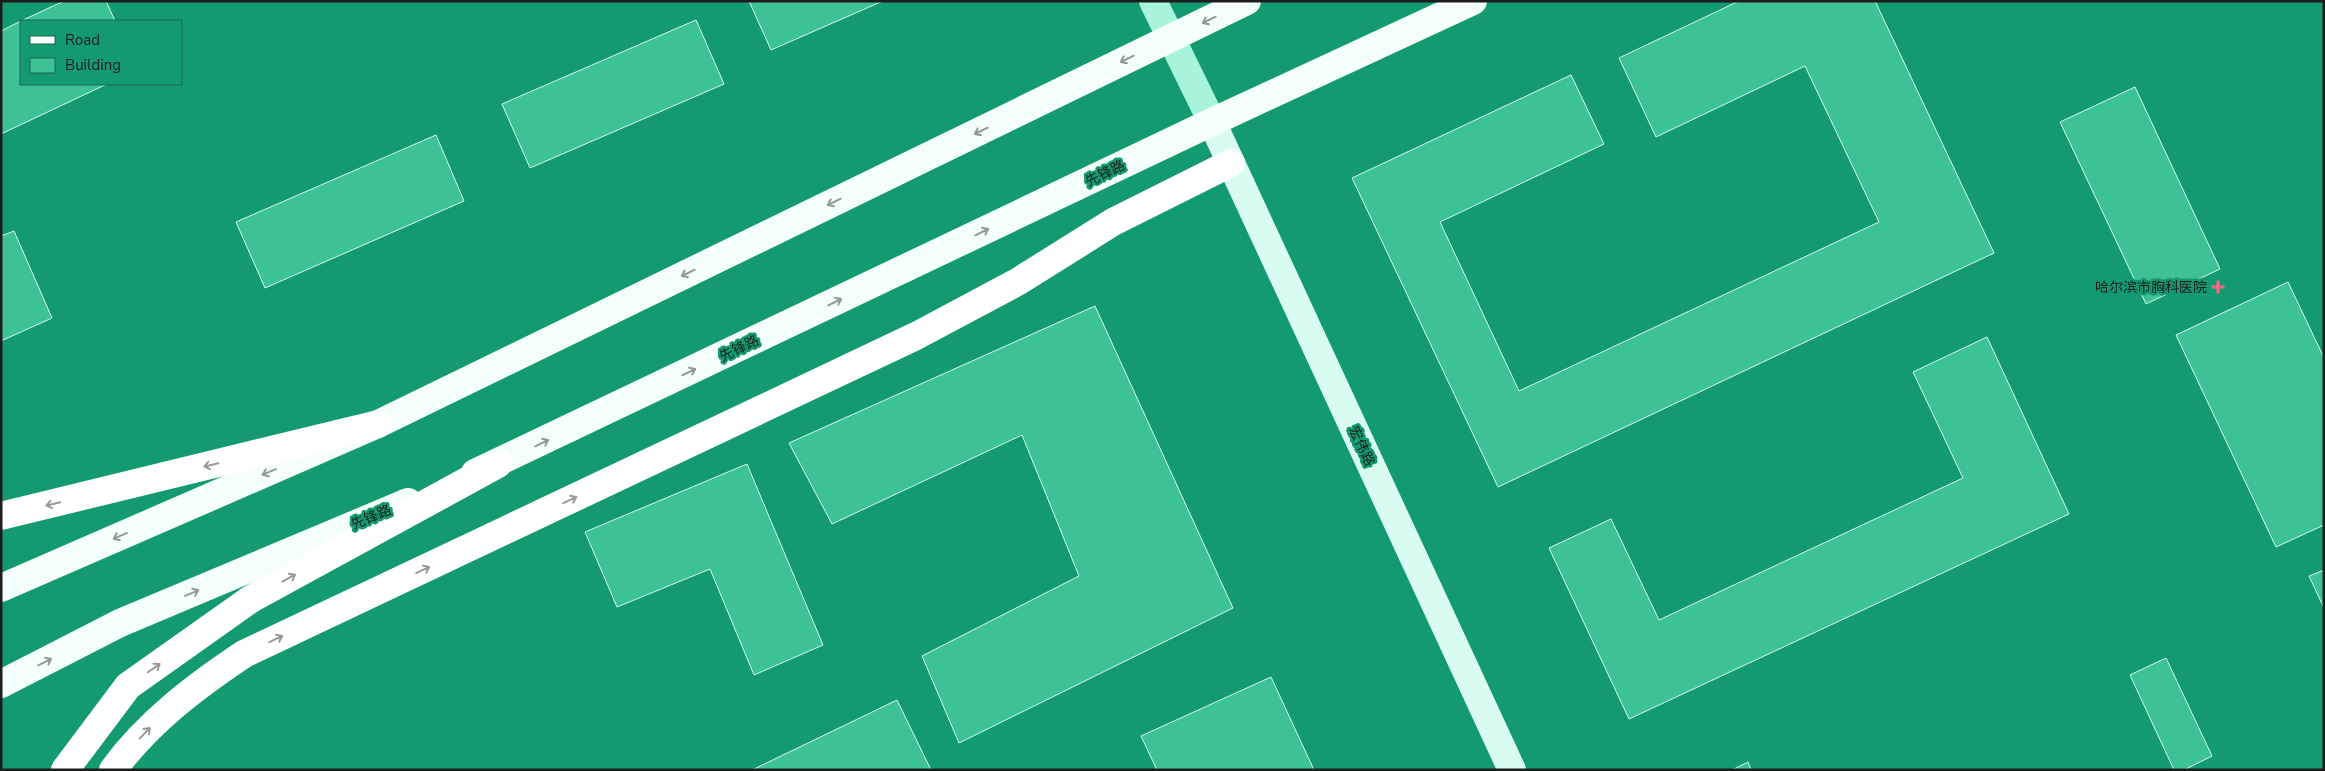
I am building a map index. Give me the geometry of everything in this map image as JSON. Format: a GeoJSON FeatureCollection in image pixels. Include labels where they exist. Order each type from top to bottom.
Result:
{"type":"FeatureCollection","features":[{"type":"Feature","properties":{"kind":"highway"},"geometry":{"type":"LineString","coordinates":[[113,770],[164,715],[198,684],[244,654],[916,336],[1019,281],[1113,222],[1231,163]]}},
{"type":"Feature","properties":{"kind":"highway"},"geometry":{"type":"LineString","coordinates":[[1,516],[378,424]]}},
{"type":"Feature","properties":{"kind":"highway"},"geometry":{"type":"LineString","coordinates":[[65,770],[128,686],[251,599],[498,464]]}},
{"type":"Feature","properties":{"kind":"main road"},"geometry":{"type":"LineString","coordinates":[[1,588],[378,424],[1247,1]]}},
{"type":"Feature","properties":{"kind":"main road","name":"先锋路"},"geometry":{"type":"LineString","coordinates":[[1,684],[120,623],[498,464],[1212,122],[1473,1]]}},
{"type":"Feature","properties":{"kind":"main road","name":"宏伟路"},"geometry":{"type":"LineString","coordinates":[[1212,122],[1512,770]]}},
{"type":"Feature","properties":{"kind":"street"},"geometry":{"type":"LineString","coordinates":[[1153,1],[1212,122]]}},
{"type":"Feature","properties":{"kind":"building"},"geometry":{"type":"Polygon","coordinates":[[[64,1],[106,1],[115,20],[23,20],[64,1]]]}},
{"type":"Feature","properties":{"kind":"building"},"geometry":{"type":"Polygon","coordinates":[[[749,1],[883,1],[771,50],[749,1]]]}},
{"type":"Feature","properties":{"kind":"building"},"geometry":{"type":"Polygon","coordinates":[[[1739,1],[1875,1],[1994,253],[1498,487],[1352,178],[1571,75],[1604,144],[1440,222],[1519,391],[1879,222],[1805,66],[1656,137],[1619,58],[1739,1]]]}},
{"type":"Feature","properties":{"kind":"building"},"geometry":{"type":"Polygon","coordinates":[[[696,20],[724,84],[530,168],[502,104],[696,20]]]}},
{"type":"Feature","properties":{"kind":"building"},"geometry":{"type":"Polygon","coordinates":[[[20,22],[20,85],[105,85],[1,134],[1,31],[20,22]]]}},
{"type":"Feature","properties":{"kind":"building"},"geometry":{"type":"Polygon","coordinates":[[[2135,87],[2220,269],[2146,304],[2060,122],[2135,87]]]}},
{"type":"Feature","properties":{"kind":"building"},"geometry":{"type":"Polygon","coordinates":[[[436,135],[464,201],[265,288],[236,222],[436,135]]]}},
{"type":"Feature","properties":{"kind":"building"},"geometry":{"type":"Polygon","coordinates":[[[14,231],[52,318],[1,341],[1,236],[14,231]]]}},
{"type":"Feature","properties":{"kind":"building"},"geometry":{"type":"Polygon","coordinates":[[[2288,282],[2324,358],[2324,525],[2276,547],[2176,335],[2288,282]]]}},
{"type":"Feature","properties":{"kind":"building"},"geometry":{"type":"Polygon","coordinates":[[[1095,306],[1233,608],[959,743],[922,656],[1079,576],[1022,435],[832,524],[789,443],[1095,306]]]}},
{"type":"Feature","properties":{"kind":"building"},"geometry":{"type":"Polygon","coordinates":[[[1987,337],[2069,514],[1629,719],[1549,548],[1611,519],[1659,620],[1963,478],[1913,372],[1987,337]]]}},
{"type":"Feature","properties":{"kind":"building"},"geometry":{"type":"Polygon","coordinates":[[[747,464],[823,645],[754,675],[710,569],[617,607],[585,532],[747,464]]]}},
{"type":"Feature","properties":{"kind":"building"},"geometry":{"type":"Polygon","coordinates":[[[2324,570],[2324,608],[2309,576],[2324,570]]]}},
{"type":"Feature","properties":{"kind":"building"},"geometry":{"type":"Polygon","coordinates":[[[2166,658],[2212,756],[2184,770],[2174,770],[2130,675],[2166,658]]]}},
{"type":"Feature","properties":{"kind":"building"},"geometry":{"type":"Polygon","coordinates":[[[1271,677],[1314,770],[1157,770],[1141,736],[1271,677]]]}},
{"type":"Feature","properties":{"kind":"building"},"geometry":{"type":"Polygon","coordinates":[[[897,700],[931,770],[752,770],[897,700]]]}},
{"type":"Feature","properties":{"kind":"building"},"geometry":{"type":"Polygon","coordinates":[[[1748,762],[1751,770],[1732,770],[1748,762]]]}},
{"type":"Feature","properties":{"kind":"place","name":"哈尔滨市胸科医院"},"geometry":{"type":"Point","coordinates":[2218,287]}}]}
